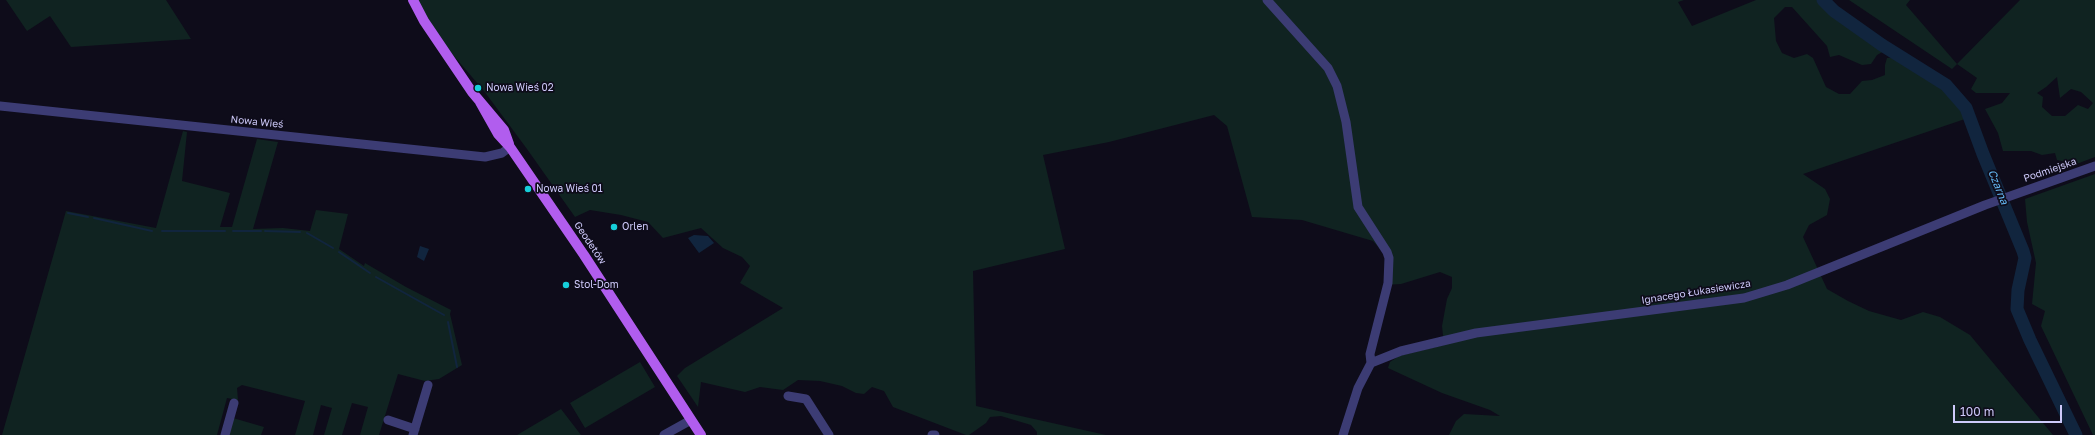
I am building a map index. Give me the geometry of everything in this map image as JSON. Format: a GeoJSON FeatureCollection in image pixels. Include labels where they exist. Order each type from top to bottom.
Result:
{"type":"FeatureCollection","features":[{"type":"Feature","properties":{"kind":"main road","name":"Geodetów"},"geometry":{"type":"LineString","coordinates":[[413,0],[428,27],[480,102],[498,134],[510,147],[607,290],[701,435]]}},
{"type":"Feature","properties":{"kind":"street"},"geometry":{"type":"LineString","coordinates":[[1267,0],[1328,68],[1337,86],[1346,122],[1358,207],[1387,252],[1389,258],[1388,283],[1370,354],[1371,363],[1358,388],[1343,435]]}},
{"type":"Feature","properties":{"kind":"street","name":"Nowa Wieś"},"geometry":{"type":"LineString","coordinates":[[0,106],[485,157],[502,153],[510,147]]}},
{"type":"Feature","properties":{"kind":"street","name":"Podmiejska"},"geometry":{"type":"LineString","coordinates":[[2011,196],[2095,166]]}},
{"type":"Feature","properties":{"kind":"street","name":"Ignacego Łukasiewicza"},"geometry":{"type":"LineString","coordinates":[[1371,363],[1401,351],[1476,333],[1744,298],[1787,285],[2011,196]]}},
{"type":"Feature","properties":{"kind":"street"},"geometry":{"type":"LineString","coordinates":[[388,420],[414,432],[428,385]]}},
{"type":"Feature","properties":{"kind":"street"},"geometry":{"type":"LineString","coordinates":[[788,396],[806,399],[829,435]]}},
{"type":"Feature","properties":{"kind":"street"},"geometry":{"type":"LineString","coordinates":[[225,435],[234,403]]}},
{"type":"Feature","properties":{"kind":"street"},"geometry":{"type":"LineString","coordinates":[[664,435],[691,420]]}},
{"type":"Feature","properties":{"kind":"green space"},"geometry":{"type":"Polygon","coordinates":[[[6,0],[166,0],[191,39],[71,47],[50,16],[27,31],[6,0]]]}},
{"type":"Feature","properties":{"kind":"green space"},"geometry":{"type":"Polygon","coordinates":[[[413,0],[1684,0],[1678,2],[1692,26],[1756,0],[1818,0],[1840,20],[1886,50],[1877,55],[1871,64],[1862,65],[1839,55],[1830,57],[1827,46],[1792,7],[1785,7],[1774,18],[1776,41],[1782,53],[1794,58],[1807,54],[1813,58],[1826,87],[1839,94],[1850,94],[1862,81],[1872,80],[1885,75],[1887,58],[1896,57],[1940,85],[1955,99],[1965,119],[1803,174],[1825,189],[1830,199],[1827,215],[1809,225],[1803,237],[1827,289],[1869,311],[1901,320],[1923,312],[1940,317],[1970,335],[2053,435],[1449,435],[1456,421],[1464,414],[1500,416],[1490,410],[1442,393],[1388,368],[1390,362],[1399,356],[1444,345],[1442,326],[1447,299],[1452,288],[1452,277],[1440,272],[1401,284],[1384,285],[1385,255],[1373,241],[1302,220],[1252,217],[1227,126],[1214,115],[1109,142],[1043,155],[1065,249],[973,271],[976,406],[1106,435],[1037,435],[1037,432],[1031,425],[1001,416],[990,417],[986,423],[969,435],[966,435],[893,407],[884,391],[872,387],[864,394],[856,393],[842,386],[820,381],[798,380],[783,390],[760,387],[745,392],[701,382],[698,407],[677,376],[685,368],[783,308],[740,283],[750,266],[742,257],[723,248],[701,228],[663,238],[648,222],[621,215],[590,210],[575,217],[484,91],[424,21],[413,0]]]}},
{"type":"Feature","properties":{"kind":"green space"},"geometry":{"type":"Polygon","coordinates":[[[1849,0],[1910,0],[1906,5],[1957,64],[1952,69],[1849,0]]]}},
{"type":"Feature","properties":{"kind":"green space"},"geometry":{"type":"Polygon","coordinates":[[[2020,0],[2095,0],[2095,157],[2066,168],[2067,162],[2057,160],[2055,153],[2042,155],[2031,151],[2003,151],[1998,133],[1985,109],[2002,103],[2010,93],[1976,93],[1971,89],[1977,78],[1957,64],[2020,0]],[[2057,77],[2037,93],[2043,97],[2042,107],[2052,116],[2065,116],[2078,105],[2088,109],[2093,103],[2081,92],[2071,89],[2060,98],[2057,77]]]}},
{"type":"Feature","properties":{"kind":"green space"},"geometry":{"type":"Polygon","coordinates":[[[183,131],[187,132],[182,181],[230,193],[220,227],[232,227],[257,139],[278,142],[253,229],[283,228],[310,231],[316,210],[348,214],[339,249],[364,266],[365,263],[406,287],[451,310],[450,314],[462,365],[439,379],[425,381],[398,374],[379,435],[360,435],[368,407],[352,403],[342,435],[324,435],[332,408],[321,405],[313,435],[295,435],[305,401],[242,385],[237,388],[238,400],[227,398],[217,435],[2,435],[66,211],[156,228],[183,131]]]}},
{"type":"Feature","properties":{"kind":"green space"},"geometry":{"type":"Polygon","coordinates":[[[2095,174],[2095,435],[2093,435],[2041,326],[2045,311],[2032,304],[2036,263],[2027,222],[2025,199],[2095,174]]]}},
{"type":"Feature","properties":{"kind":"green space"},"geometry":{"type":"Polygon","coordinates":[[[640,362],[655,387],[585,428],[570,403],[640,362]]]}},
{"type":"Feature","properties":{"kind":"green space"},"geometry":{"type":"Polygon","coordinates":[[[561,409],[581,435],[517,435],[561,409]]]}},
{"type":"Feature","properties":{"kind":"green space"},"geometry":{"type":"Polygon","coordinates":[[[233,418],[264,427],[261,435],[228,435],[233,418]]]}},
{"type":"Feature","properties":{"kind":"water"},"geometry":{"type":"Polygon","coordinates":[[[694,235],[708,236],[714,243],[699,253],[688,238],[694,235]]]}},
{"type":"Feature","properties":{"kind":"water"},"geometry":{"type":"Polygon","coordinates":[[[420,246],[429,249],[424,261],[417,257],[420,246]]]}},
{"type":"Feature","properties":{"kind":"waterway","name":"Czarna"},"geometry":{"type":"LineString","coordinates":[[1823,0],[1834,11],[1882,45],[1946,85],[1966,108],[2025,258],[2018,290],[2017,309],[2030,340],[2076,435]]}},
{"type":"Feature","properties":{"kind":"waterway"},"geometry":{"type":"LineString","coordinates":[[68,213],[88,217]]}},
{"type":"Feature","properties":{"kind":"waterway"},"geometry":{"type":"LineString","coordinates":[[94,218],[152,231]]}},
{"type":"Feature","properties":{"kind":"waterway"},"geometry":{"type":"LineString","coordinates":[[162,231],[225,231]]}},
{"type":"Feature","properties":{"kind":"waterway"},"geometry":{"type":"LineString","coordinates":[[233,231],[261,231]]}},
{"type":"Feature","properties":{"kind":"waterway"},"geometry":{"type":"LineString","coordinates":[[265,231],[300,232]]}},
{"type":"Feature","properties":{"kind":"waterway"},"geometry":{"type":"LineString","coordinates":[[307,233],[333,248]]}},
{"type":"Feature","properties":{"kind":"waterway"},"geometry":{"type":"LineString","coordinates":[[339,252],[370,273]]}},
{"type":"Feature","properties":{"kind":"waterway"},"geometry":{"type":"LineString","coordinates":[[376,277],[444,315]]}},
{"type":"Feature","properties":{"kind":"waterway"},"geometry":{"type":"LineString","coordinates":[[448,322],[457,367]]}},
{"type":"Feature","properties":{"kind":"place","name":"Nowa Wieś 02"},"geometry":{"type":"Point","coordinates":[478,88]}},
{"type":"Feature","properties":{"kind":"place","name":"Nowa Wieś 01"},"geometry":{"type":"Point","coordinates":[528,189]}},
{"type":"Feature","properties":{"kind":"place","name":"Orlen"},"geometry":{"type":"Point","coordinates":[614,227]}},
{"type":"Feature","properties":{"kind":"place","name":"Stol-Dom"},"geometry":{"type":"Point","coordinates":[566,285]}}]}
